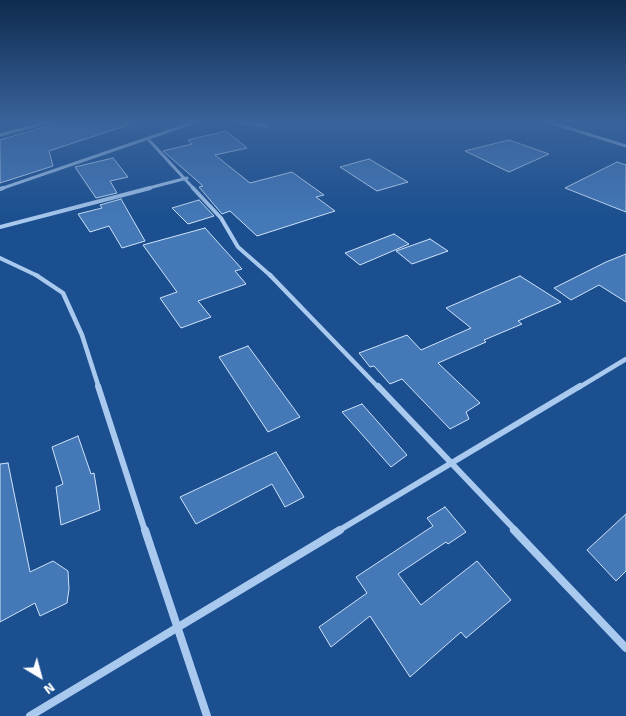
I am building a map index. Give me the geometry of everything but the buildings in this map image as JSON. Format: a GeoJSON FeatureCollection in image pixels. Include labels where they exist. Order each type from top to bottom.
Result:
{"type":"FeatureCollection","features":[{"type":"Feature","properties":{"kind":"street"},"geometry":{"type":"LineString","coordinates":[[0,189],[102,154]]}},
{"type":"Feature","properties":{"kind":"street"},"geometry":{"type":"LineString","coordinates":[[163,154],[221,218],[238,247],[283,288],[626,648]]}},
{"type":"Feature","properties":{"kind":"street"},"geometry":{"type":"LineString","coordinates":[[0,227],[186,178]]}},
{"type":"Feature","properties":{"kind":"street"},"geometry":{"type":"LineString","coordinates":[[0,258],[31,271],[63,293],[82,336],[176,628],[207,716]]}},
{"type":"Feature","properties":{"kind":"street"},"geometry":{"type":"LineString","coordinates":[[30,716],[626,359]]}}]}
